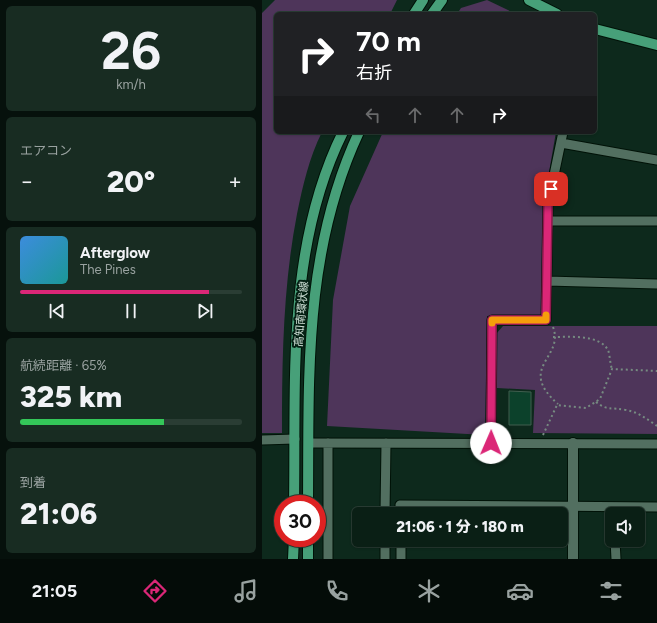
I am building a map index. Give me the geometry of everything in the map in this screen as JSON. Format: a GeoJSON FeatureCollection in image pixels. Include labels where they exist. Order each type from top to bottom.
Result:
{"type":"FeatureCollection","features":[{"type":"Feature","properties":{"kind":"main road"},"geometry":{"type":"LineString","coordinates":[[415,12],[423,0]]}},
{"type":"Feature","properties":{"kind":"main road"},"geometry":{"type":"LineString","coordinates":[[433,12],[442,0]]}},
{"type":"Feature","properties":{"kind":"main road"},"geometry":{"type":"LineString","coordinates":[[529,0],[553,12]]}},
{"type":"Feature","properties":{"kind":"main road"},"geometry":{"type":"LineString","coordinates":[[597,30],[657,45]]}},
{"type":"Feature","properties":{"kind":"main road","name":"高知南環状線"},"geometry":{"type":"LineString","coordinates":[[294,495],[296,343],[300,292],[307,244],[317,201],[342,134]]}},
{"type":"Feature","properties":{"kind":"main road","name":"高知南環状線"},"geometry":{"type":"LineString","coordinates":[[308,495],[310,346],[315,286],[331,205],[358,134]]}},
{"type":"Feature","properties":{"kind":"main road"},"geometry":{"type":"LineString","coordinates":[[293,559],[294,547]]}},
{"type":"Feature","properties":{"kind":"main road"},"geometry":{"type":"LineString","coordinates":[[308,547],[308,559]]}},
{"type":"Feature","properties":{"kind":"street"},"geometry":{"type":"LineString","coordinates":[[491,443],[492,320],[546,320],[548,204],[563,134]]}},
{"type":"Feature","properties":{"kind":"street"},"geometry":{"type":"LineString","coordinates":[[561,143],[657,160]]}},
{"type":"Feature","properties":{"kind":"street"},"geometry":{"type":"LineString","coordinates":[[548,221],[657,221]]}},
{"type":"Feature","properties":{"kind":"street"},"geometry":{"type":"LineString","coordinates":[[547,281],[657,284]]}},
{"type":"Feature","properties":{"kind":"street"},"geometry":{"type":"LineString","coordinates":[[262,440],[295,439]]}},
{"type":"Feature","properties":{"kind":"street"},"geometry":{"type":"LineString","coordinates":[[309,443],[657,444]]}},
{"type":"Feature","properties":{"kind":"street"},"geometry":{"type":"LineString","coordinates":[[328,443],[328,559]]}},
{"type":"Feature","properties":{"kind":"street"},"geometry":{"type":"LineString","coordinates":[[385,507],[386,443]]}},
{"type":"Feature","properties":{"kind":"street"},"geometry":{"type":"LineString","coordinates":[[573,443],[573,559]]}},
{"type":"Feature","properties":{"kind":"street"},"geometry":{"type":"LineString","coordinates":[[400,507],[400,505],[573,506],[605,509]]}},
{"type":"Feature","properties":{"kind":"street"},"geometry":{"type":"LineString","coordinates":[[645,508],[657,507]]}},
{"type":"Feature","properties":{"kind":"street"},"geometry":{"type":"LineString","coordinates":[[385,547],[385,559]]}},
{"type":"Feature","properties":{"kind":"street"},"geometry":{"type":"LineString","coordinates":[[401,547],[401,559]]}},
{"type":"Feature","properties":{"kind":"street"},"geometry":{"type":"LineString","coordinates":[[616,547],[616,559]]}},
{"type":"Feature","properties":{"kind":"path"},"geometry":{"type":"LineString","coordinates":[[546,320],[552,324],[554,337],[553,348],[544,363],[540,378],[545,393],[559,405],[586,408],[600,398],[612,369],[608,350],[600,342],[589,339],[554,337]]}},
{"type":"Feature","properties":{"kind":"path"},"geometry":{"type":"LineString","coordinates":[[612,369],[657,371]]}},
{"type":"Feature","properties":{"kind":"path"},"geometry":{"type":"LineString","coordinates":[[596,402],[604,408],[626,410],[642,415],[657,426]]}},
{"type":"Feature","properties":{"kind":"path"},"geometry":{"type":"LineString","coordinates":[[540,443],[557,405],[559,405]]}},
{"type":"Feature","properties":{"kind":"shaded area"},"geometry":{"type":"Polygon","coordinates":[[[275,0],[397,0],[391,12],[274,12],[274,134],[321,134],[313,152],[307,172],[299,203],[292,241],[284,323],[282,433],[262,433],[262,13],[275,0]]]}},
{"type":"Feature","properties":{"kind":"shaded area"},"geometry":{"type":"Polygon","coordinates":[[[487,0],[512,12],[458,12],[461,8],[487,0]]]}},
{"type":"Feature","properties":{"kind":"shaded area"},"geometry":{"type":"Polygon","coordinates":[[[382,134],[556,134],[544,201],[541,315],[487,316],[485,435],[327,426],[333,300],[350,206],[382,134]]]}},
{"type":"Feature","properties":{"kind":"shaded area"},"geometry":{"type":"Polygon","coordinates":[[[503,326],[657,326],[657,434],[533,433],[535,390],[497,388],[496,334],[503,326]]]}},
{"type":"Feature","properties":{"kind":"building"},"geometry":{"type":"Polygon","coordinates":[[[509,391],[531,392],[531,425],[509,425],[509,391]]]}},
{"type":"Feature","properties":{"kind":"slow traffic"},"geometry":{"type":"LineString","coordinates":[[492,323],[492,320],[546,320],[546,315]]}},
{"type":"Feature","properties":{"kind":"route"},"geometry":{"type":"LineString","coordinates":[[491,443],[492,320],[546,320],[548,204],[551,189]]}}]}
